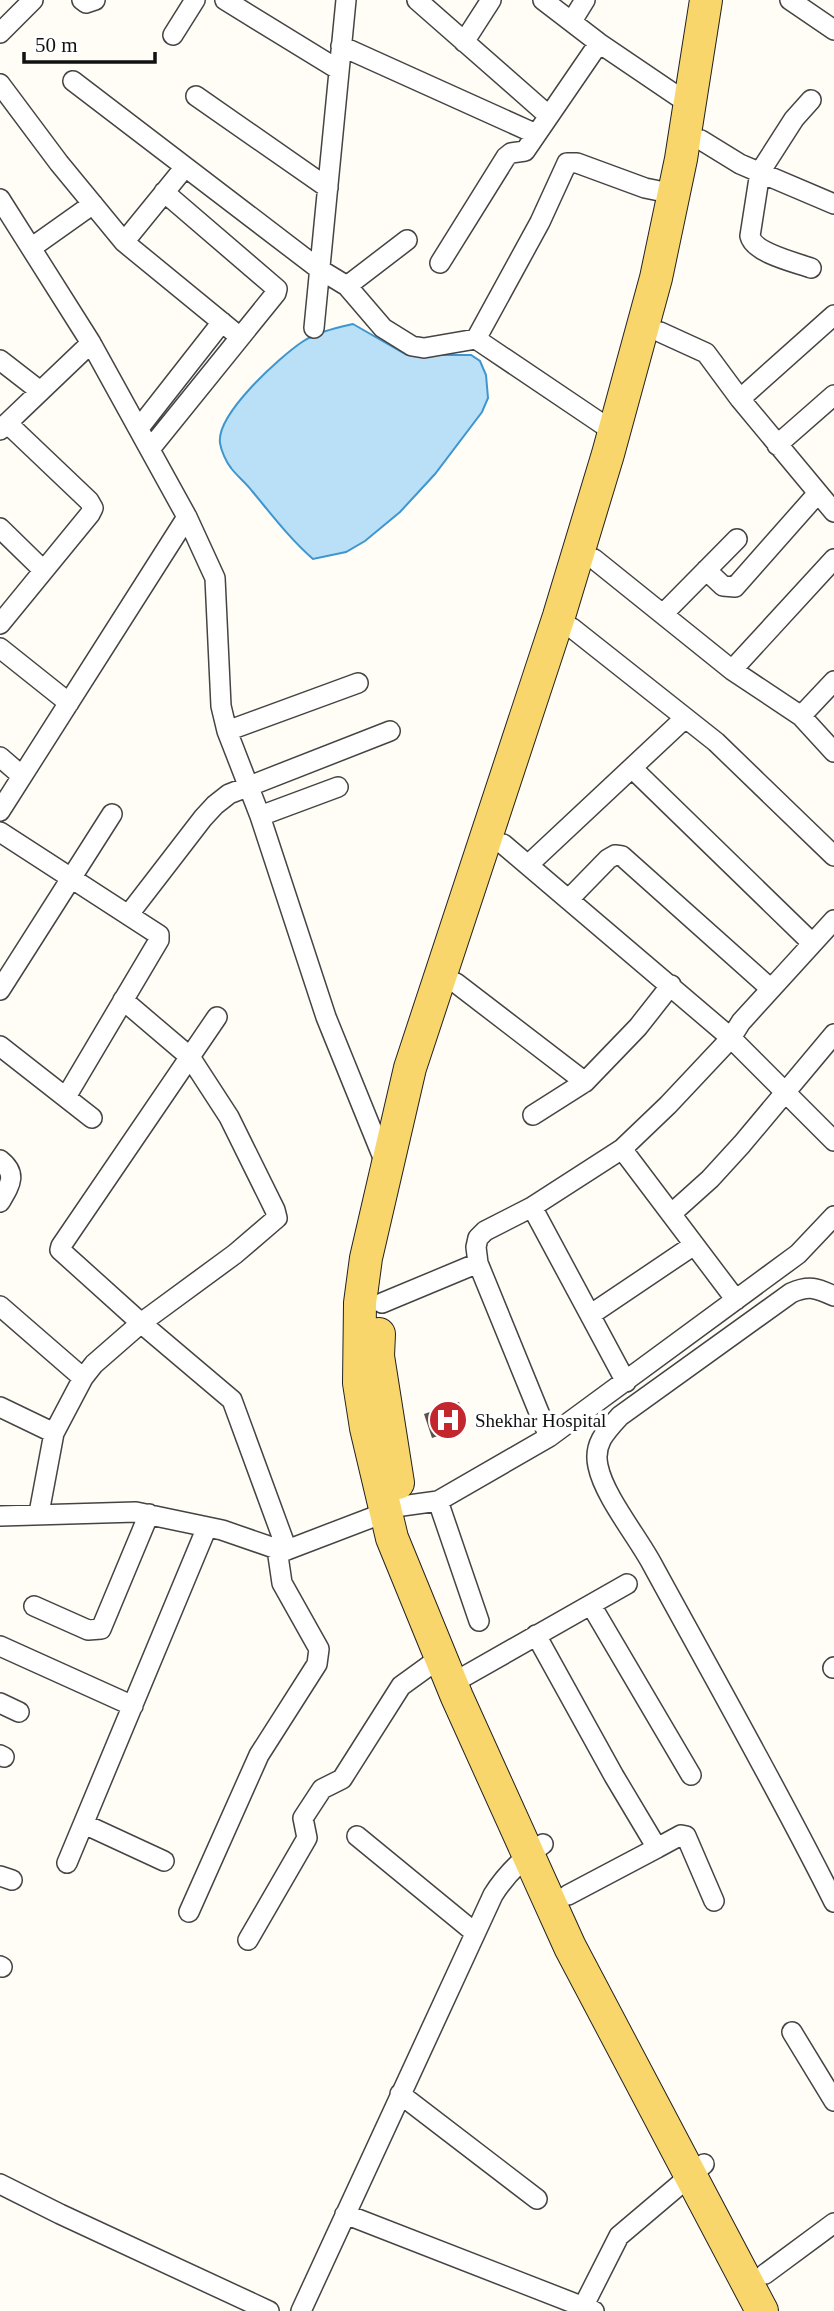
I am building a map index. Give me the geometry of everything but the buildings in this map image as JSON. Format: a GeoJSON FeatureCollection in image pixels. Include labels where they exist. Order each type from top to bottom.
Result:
{"type":"FeatureCollection","features":[{"type":"Feature","properties":{"kind":"main road"},"geometry":{"type":"LineString","coordinates":[[706,0],[674,194],[656,278],[614,432],[559,616],[410,1068],[366,1258],[360,1303],[359,1383],[366,1428],[454,1672],[501,1759],[570,1947],[647,2075],[697,2170],[762,2311]]}},
{"type":"Feature","properties":{"kind":"main road"},"geometry":{"type":"LineString","coordinates":[[394,1509],[378,1356],[382,1303],[399,1186],[456,983],[632,439],[685,237],[720,0]]}},
{"type":"Feature","properties":{"kind":"main road"},"geometry":{"type":"LineString","coordinates":[[535,1849],[568,1895],[647,2075]]}},
{"type":"Feature","properties":{"kind":"main road"},"geometry":{"type":"LineString","coordinates":[[697,2170],[765,2274],[784,2311]]}},
{"type":"Feature","properties":{"kind":"street"},"geometry":{"type":"LineString","coordinates":[[0,33],[33,0]]}},
{"type":"Feature","properties":{"kind":"street"},"geometry":{"type":"LineString","coordinates":[[82,0],[86,3],[95,0]]}},
{"type":"Feature","properties":{"kind":"street"},"geometry":{"type":"LineString","coordinates":[[173,35],[195,0]]}},
{"type":"Feature","properties":{"kind":"street"},"geometry":{"type":"LineString","coordinates":[[225,0],[339,70]]}},
{"type":"Feature","properties":{"kind":"street"},"geometry":{"type":"LineString","coordinates":[[314,328],[346,0]]}},
{"type":"Feature","properties":{"kind":"street"},"geometry":{"type":"LineString","coordinates":[[417,0],[549,116]]}},
{"type":"Feature","properties":{"kind":"street"},"geometry":{"type":"LineString","coordinates":[[464,42],[491,0]]}},
{"type":"Feature","properties":{"kind":"street"},"geometry":{"type":"LineString","coordinates":[[543,0],[599,43],[689,104]]}},
{"type":"Feature","properties":{"kind":"street"},"geometry":{"type":"LineString","coordinates":[[572,21],[585,0]]}},
{"type":"Feature","properties":{"kind":"street"},"geometry":{"type":"LineString","coordinates":[[790,0],[834,30]]}},
{"type":"Feature","properties":{"kind":"street"},"geometry":{"type":"LineString","coordinates":[[440,263],[506,157],[511,153],[525,151],[599,43]]}},
{"type":"Feature","properties":{"kind":"street"},"geometry":{"type":"LineString","coordinates":[[341,46],[537,134]]}},
{"type":"Feature","properties":{"kind":"street"},"geometry":{"type":"LineString","coordinates":[[73,81],[319,270],[347,286],[383,328],[412,346],[424,348],[476,339],[614,432]]}},
{"type":"Feature","properties":{"kind":"street"},"geometry":{"type":"LineString","coordinates":[[0,84],[124,242],[240,337]]}},
{"type":"Feature","properties":{"kind":"street"},"geometry":{"type":"LineString","coordinates":[[196,96],[328,188]]}},
{"type":"Feature","properties":{"kind":"street"},"geometry":{"type":"LineString","coordinates":[[811,100],[793,119],[760,172],[751,241],[758,248],[811,268]]}},
{"type":"Feature","properties":{"kind":"street"},"geometry":{"type":"LineString","coordinates":[[701,140],[740,164],[834,204]]}},
{"type":"Feature","properties":{"kind":"street"},"geometry":{"type":"LineString","coordinates":[[476,339],[540,222],[567,163],[576,163],[645,188],[674,194]]}},
{"type":"Feature","properties":{"kind":"street"},"geometry":{"type":"LineString","coordinates":[[124,242],[185,167]]}},
{"type":"Feature","properties":{"kind":"street"},"geometry":{"type":"LineString","coordinates":[[150,449],[277,289],[164,192]]}},
{"type":"Feature","properties":{"kind":"street"},"geometry":{"type":"LineString","coordinates":[[0,199],[91,342],[187,517],[215,578],[221,706],[227,731],[260,816],[326,1017],[386,1166]]}},
{"type":"Feature","properties":{"kind":"street"},"geometry":{"type":"LineString","coordinates":[[32,248],[93,204]]}},
{"type":"Feature","properties":{"kind":"street"},"geometry":{"type":"LineString","coordinates":[[347,286],[407,240]]}},
{"type":"Feature","properties":{"kind":"street"},"geometry":{"type":"LineString","coordinates":[[740,399],[834,315]]}},
{"type":"Feature","properties":{"kind":"street"},"geometry":{"type":"LineString","coordinates":[[139,428],[222,322]]}},
{"type":"Feature","properties":{"kind":"street"},"geometry":{"type":"LineString","coordinates":[[660,332],[706,353],[740,399],[834,512]]}},
{"type":"Feature","properties":{"kind":"street"},"geometry":{"type":"LineString","coordinates":[[0,624],[93,508],[89,501],[4,426],[91,342]]}},
{"type":"Feature","properties":{"kind":"street"},"geometry":{"type":"LineString","coordinates":[[0,360],[40,391]]}},
{"type":"Feature","properties":{"kind":"street"},"geometry":{"type":"LineString","coordinates":[[777,444],[834,396]]}},
{"type":"Feature","properties":{"kind":"street"},"geometry":{"type":"LineString","coordinates":[[706,570],[723,586],[735,587],[818,493]]}},
{"type":"Feature","properties":{"kind":"street"},"geometry":{"type":"LineString","coordinates":[[0,811],[187,517]]}},
{"type":"Feature","properties":{"kind":"street"},"geometry":{"type":"LineString","coordinates":[[0,528],[43,570]]}},
{"type":"Feature","properties":{"kind":"street"},"geometry":{"type":"LineString","coordinates":[[663,614],[737,539]]}},
{"type":"Feature","properties":{"kind":"street"},"geometry":{"type":"LineString","coordinates":[[594,559],[732,670],[802,716],[834,752]]}},
{"type":"Feature","properties":{"kind":"street"},"geometry":{"type":"LineString","coordinates":[[732,670],[834,559]]}},
{"type":"Feature","properties":{"kind":"street"},"geometry":{"type":"LineString","coordinates":[[572,628],[716,743],[834,856]]}},
{"type":"Feature","properties":{"kind":"street"},"geometry":{"type":"LineString","coordinates":[[0,648],[69,703]]}},
{"type":"Feature","properties":{"kind":"street"},"geometry":{"type":"LineString","coordinates":[[802,716],[834,681]]}},
{"type":"Feature","properties":{"kind":"street"},"geometry":{"type":"LineString","coordinates":[[227,731],[358,683]]}},
{"type":"Feature","properties":{"kind":"street"},"geometry":{"type":"LineString","coordinates":[[528,865],[685,718]]}},
{"type":"Feature","properties":{"kind":"street"},"geometry":{"type":"LineString","coordinates":[[129,914],[215,805],[229,794],[390,731]]}},
{"type":"Feature","properties":{"kind":"street"},"geometry":{"type":"LineString","coordinates":[[0,757],[22,776]]}},
{"type":"Feature","properties":{"kind":"street"},"geometry":{"type":"LineString","coordinates":[[632,768],[812,943]]}},
{"type":"Feature","properties":{"kind":"street"},"geometry":{"type":"LineString","coordinates":[[260,816],[338,787]]}},
{"type":"Feature","properties":{"kind":"street"},"geometry":{"type":"LineString","coordinates":[[0,990],[112,814]]}},
{"type":"Feature","properties":{"kind":"street"},"geometry":{"type":"LineString","coordinates":[[0,832],[159,935],[159,940],[66,1097]]}},
{"type":"Feature","properties":{"kind":"street"},"geometry":{"type":"LineString","coordinates":[[503,844],[731,1038],[833,1137]]}},
{"type":"Feature","properties":{"kind":"street"},"geometry":{"type":"LineString","coordinates":[[569,899],[608,859],[615,855],[622,856],[771,989]]}},
{"type":"Feature","properties":{"kind":"street"},"geometry":{"type":"LineString","coordinates":[[549,1437],[478,1263],[478,1238],[485,1231],[532,1207],[622,1149],[731,1038],[741,1022],[834,920]]}},
{"type":"Feature","properties":{"kind":"street"},"geometry":{"type":"LineString","coordinates":[[456,983],[584,1082]]}},
{"type":"Feature","properties":{"kind":"street"},"geometry":{"type":"LineString","coordinates":[[533,1115],[584,1082],[638,1027],[671,985]]}},
{"type":"Feature","properties":{"kind":"street"},"geometry":{"type":"LineString","coordinates":[[40,1513],[54,1433],[83,1378],[94,1364],[141,1323],[235,1254],[277,1218],[229,1117],[190,1057],[123,1000]]}},
{"type":"Feature","properties":{"kind":"street"},"geometry":{"type":"LineString","coordinates":[[189,1912],[259,1755],[317,1664],[319,1649],[282,1583],[282,1549],[232,1400],[63,1253],[61,1246],[217,1017]]}},
{"type":"Feature","properties":{"kind":"street"},"geometry":{"type":"LineString","coordinates":[[671,1214],[710,1179],[742,1144],[834,1034]]}},
{"type":"Feature","properties":{"kind":"street"},"geometry":{"type":"LineString","coordinates":[[0,1046],[92,1118]]}},
{"type":"Feature","properties":{"kind":"street"},"geometry":{"type":"LineString","coordinates":[[622,1149],[736,1300]]}},
{"type":"Feature","properties":{"kind":"street"},"geometry":{"type":"LineString","coordinates":[[0,1160],[7,1165],[12,1177],[11,1184],[0,1202]]}},
{"type":"Feature","properties":{"kind":"street"},"geometry":{"type":"LineString","coordinates":[[532,1207],[626,1382]]}},
{"type":"Feature","properties":{"kind":"street"},"geometry":{"type":"LineString","coordinates":[[0,1516],[117,1511],[149,1514],[207,1527],[282,1549],[394,1509],[438,1501],[549,1437],[626,1382],[798,1254],[834,1216]]}},
{"type":"Feature","properties":{"kind":"street"},"geometry":{"type":"LineString","coordinates":[[590,1315],[694,1245]]}},
{"type":"Feature","properties":{"kind":"street"},"geometry":{"type":"LineString","coordinates":[[382,1303],[478,1263]]}},
{"type":"Feature","properties":{"kind":"street"},"geometry":{"type":"LineString","coordinates":[[834,1296],[815,1286],[804,1287],[791,1293],[620,1416],[605,1432],[596,1456],[600,1476],[647,1554],[834,1902]]}},
{"type":"Feature","properties":{"kind":"street"},"geometry":{"type":"LineString","coordinates":[[0,1306],[83,1378]]}},
{"type":"Feature","properties":{"kind":"street"},"geometry":{"type":"LineString","coordinates":[[0,1407],[54,1433]]}},
{"type":"Feature","properties":{"kind":"street"},"geometry":{"type":"LineString","coordinates":[[438,1501],[479,1621]]}},
{"type":"Feature","properties":{"kind":"street"},"geometry":{"type":"LineString","coordinates":[[34,1606],[88,1630],[101,1629],[149,1514]]}},
{"type":"Feature","properties":{"kind":"street"},"geometry":{"type":"LineString","coordinates":[[67,1863],[207,1527]]}},
{"type":"Feature","properties":{"kind":"street"},"geometry":{"type":"LineString","coordinates":[[248,1940],[307,1838],[303,1818],[322,1789],[342,1779],[401,1686],[454,1672],[536,1635],[627,1584]]}},
{"type":"Feature","properties":{"kind":"street"},"geometry":{"type":"LineString","coordinates":[[591,1605],[691,1774]]}},
{"type":"Feature","properties":{"kind":"street"},"geometry":{"type":"LineString","coordinates":[[536,1635],[657,1848]]}},
{"type":"Feature","properties":{"kind":"street"},"geometry":{"type":"LineString","coordinates":[[0,1646],[133,1706]]}},
{"type":"Feature","properties":{"kind":"street"},"geometry":{"type":"LineString","coordinates":[[0,1703],[19,1712]]}},
{"type":"Feature","properties":{"kind":"street"},"geometry":{"type":"LineString","coordinates":[[84,1824],[164,1861]]}},
{"type":"Feature","properties":{"kind":"street"},"geometry":{"type":"LineString","coordinates":[[568,1895],[681,1835],[690,1840],[714,1901]]}},
{"type":"Feature","properties":{"kind":"street"},"geometry":{"type":"LineString","coordinates":[[357,1836],[474,1932]]}},
{"type":"Feature","properties":{"kind":"street"},"geometry":{"type":"LineString","coordinates":[[302,2311],[474,1932],[503,1879],[535,1849]]}},
{"type":"Feature","properties":{"kind":"street"},"geometry":{"type":"LineString","coordinates":[[792,2032],[834,2101]]}},
{"type":"Feature","properties":{"kind":"street"},"geometry":{"type":"LineString","coordinates":[[400,2094],[537,2199]]}},
{"type":"Feature","properties":{"kind":"street"},"geometry":{"type":"LineString","coordinates":[[345,2214],[586,2309],[619,2236],[697,2170]]}},
{"type":"Feature","properties":{"kind":"street"},"geometry":{"type":"LineString","coordinates":[[0,2184],[269,2311]]}},
{"type":"Feature","properties":{"kind":"street"},"geometry":{"type":"LineString","coordinates":[[765,2274],[834,2223]]}},
{"type":"Feature","properties":{"kind":"water"},"geometry":{"type":"Polygon","coordinates":[[[353,324],[407,355],[471,355],[480,361],[486,375],[488,398],[482,412],[435,474],[400,512],[365,541],[346,552],[313,559],[229,465],[220,443],[221,431],[238,402],[292,349],[314,336],[353,324]]]}},
{"type":"Feature","properties":{"kind":"place","name":"Shekhar Hospital"},"geometry":{"type":"Point","coordinates":[448,1420]}}]}
